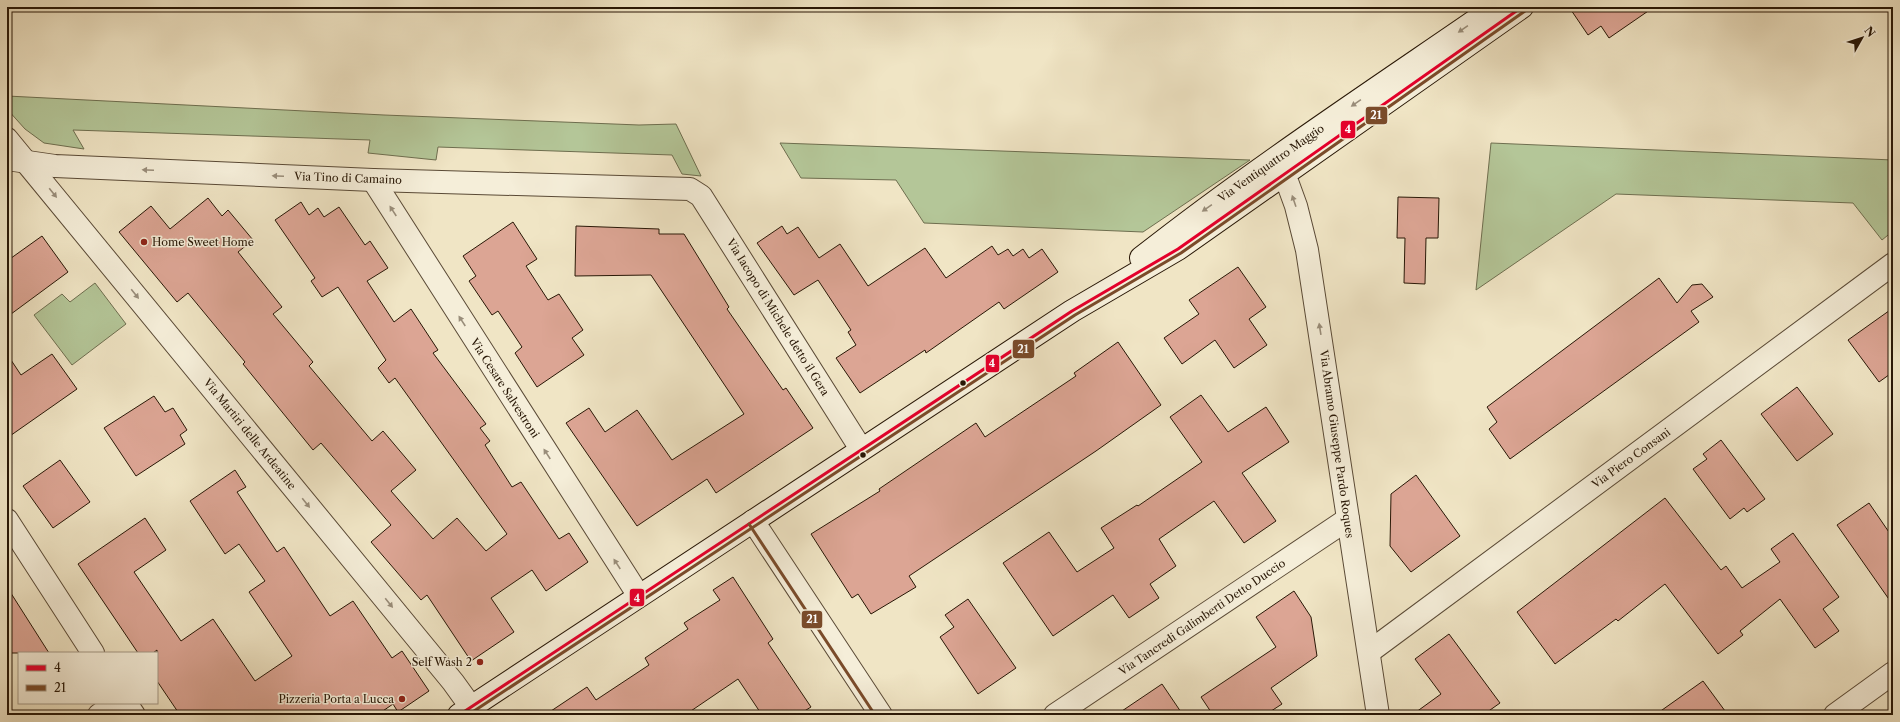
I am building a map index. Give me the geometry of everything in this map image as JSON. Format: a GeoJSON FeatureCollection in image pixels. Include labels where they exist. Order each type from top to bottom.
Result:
{"type":"FeatureCollection","features":[{"type":"Feature","properties":{"kind":"street","name":"Via Ventiquattro Maggio"},"geometry":{"type":"LineString","coordinates":[[466,711],[1072,311],[1178,249],[1278,169],[1495,7]]}},
{"type":"Feature","properties":{"kind":"street","name":"Via Ventiquattro Maggio"},"geometry":{"type":"LineString","coordinates":[[1278,169],[1522,7]]}},
{"type":"Feature","properties":{"kind":"street","name":"Via Martiri delle Ardeatine"},"geometry":{"type":"LineString","coordinates":[[7,138],[453,682],[466,711]]}},
{"type":"Feature","properties":{"kind":"street","name":"Via Tino di Camaino"},"geometry":{"type":"LineString","coordinates":[[7,159],[63,167],[373,180],[690,189]]}},
{"type":"Feature","properties":{"kind":"street","name":"Via Abramo Giuseppe Pardo Roques"},"geometry":{"type":"LineString","coordinates":[[1278,169],[1288,184],[1296,206],[1307,250],[1378,715]]}},
{"type":"Feature","properties":{"kind":"street","name":"Via Cesare Salvestroni"},"geometry":{"type":"LineString","coordinates":[[373,180],[639,596]]}},
{"type":"Feature","properties":{"kind":"street","name":"Via Iacopo di Michele detto il Gera"},"geometry":{"type":"LineString","coordinates":[[690,189],[701,196],[862,450]]}},
{"type":"Feature","properties":{"kind":"street","name":"Via Piero Consani"},"geometry":{"type":"LineString","coordinates":[[1369,652],[1893,264]]}},
{"type":"Feature","properties":{"kind":"street","name":"Via Tancredi Galimberti Detto Duccio"},"geometry":{"type":"LineString","coordinates":[[1055,715],[1348,519]]}},
{"type":"Feature","properties":{"kind":"street"},"geometry":{"type":"LineString","coordinates":[[7,520],[92,652]]}},
{"type":"Feature","properties":{"kind":"street"},"geometry":{"type":"LineString","coordinates":[[753,521],[882,715]]}},
{"type":"Feature","properties":{"kind":"street"},"geometry":{"type":"LineString","coordinates":[[1835,715],[1893,673]]}},
{"type":"Feature","properties":{"kind":"street"},"geometry":{"type":"LineString","coordinates":[[99,715],[115,704]]}},
{"type":"Feature","properties":{"kind":"street"},"geometry":{"type":"LineString","coordinates":[[127,704],[134,715]]}},
{"type":"Feature","properties":{"kind":"green space"},"geometry":{"type":"Polygon","coordinates":[[[7,96],[384,115],[639,125],[676,124],[701,176],[682,174],[672,155],[438,147],[436,160],[368,153],[370,140],[73,130],[84,149],[44,143],[25,129],[7,109],[7,96]]]}},
{"type":"Feature","properties":{"kind":"green space"},"geometry":{"type":"Polygon","coordinates":[[[780,143],[1250,160],[1143,232],[924,223],[896,180],[801,178],[780,143]]]}},
{"type":"Feature","properties":{"kind":"green space"},"geometry":{"type":"Polygon","coordinates":[[[1491,143],[1893,160],[1893,231],[1882,240],[1853,203],[1616,194],[1476,290],[1491,143]]]}},
{"type":"Feature","properties":{"kind":"green space"},"geometry":{"type":"Polygon","coordinates":[[[95,283],[126,324],[72,365],[34,315],[62,294],[70,302],[95,283]]]}},
{"type":"Feature","properties":{"kind":"building"},"geometry":{"type":"Polygon","coordinates":[[[1569,7],[1654,7],[1609,38],[1601,26],[1588,35],[1569,7]]]}},
{"type":"Feature","properties":{"kind":"building"},"geometry":{"type":"Polygon","coordinates":[[[1398,197],[1439,198],[1438,238],[1426,238],[1425,284],[1404,283],[1405,238],[1397,238],[1398,197]]]}},
{"type":"Feature","properties":{"kind":"building"},"geometry":{"type":"Polygon","coordinates":[[[208,198],[222,216],[228,210],[253,240],[238,252],[282,307],[273,314],[313,362],[309,366],[372,441],[383,431],[416,470],[391,491],[433,539],[457,518],[486,551],[507,534],[395,378],[389,383],[378,368],[386,360],[338,287],[322,297],[311,281],[315,278],[275,220],[301,202],[309,215],[318,208],[324,217],[339,207],[365,245],[370,241],[388,268],[367,281],[394,322],[411,309],[438,350],[433,353],[486,424],[480,428],[490,441],[485,445],[512,487],[521,482],[559,539],[569,533],[588,562],[546,591],[532,570],[491,598],[514,632],[471,661],[427,595],[421,600],[371,542],[391,525],[321,443],[313,450],[243,364],[245,362],[188,293],[177,302],[119,232],[151,206],[170,229],[208,198]]]}},
{"type":"Feature","properties":{"kind":"building"},"geometry":{"type":"Polygon","coordinates":[[[513,222],[537,259],[526,266],[548,300],[559,294],[583,330],[572,338],[584,355],[537,387],[515,353],[522,347],[498,311],[492,315],[469,281],[476,276],[463,256],[513,222]]]}},
{"type":"Feature","properties":{"kind":"building"},"geometry":{"type":"Polygon","coordinates":[[[576,226],[659,229],[659,234],[684,234],[729,307],[727,309],[783,390],[786,388],[813,428],[716,493],[707,479],[637,526],[566,423],[589,408],[605,432],[637,410],[672,460],[744,414],[651,275],[575,276],[576,226]]]}},
{"type":"Feature","properties":{"kind":"building"},"geometry":{"type":"Polygon","coordinates":[[[782,226],[787,234],[798,227],[819,258],[840,244],[868,286],[925,248],[946,278],[992,246],[998,255],[1008,249],[1013,256],[1023,249],[1029,258],[1042,249],[1058,272],[1004,309],[999,302],[926,353],[925,350],[860,393],[836,358],[856,345],[848,332],[851,330],[818,280],[794,295],[757,243],[782,226]]]}},
{"type":"Feature","properties":{"kind":"building"},"geometry":{"type":"Polygon","coordinates":[[[42,236],[68,272],[7,317],[7,261],[42,236]]]}},
{"type":"Feature","properties":{"kind":"building"},"geometry":{"type":"Polygon","coordinates":[[[1238,267],[1266,307],[1249,319],[1267,345],[1234,368],[1215,340],[1182,364],[1164,338],[1199,314],[1189,300],[1238,267]]]}},
{"type":"Feature","properties":{"kind":"building"},"geometry":{"type":"Polygon","coordinates":[[[1659,278],[1677,303],[1692,285],[1702,284],[1713,297],[1691,311],[1699,322],[1510,459],[1489,429],[1497,422],[1487,407],[1659,278]]]}},
{"type":"Feature","properties":{"kind":"building"},"geometry":{"type":"Polygon","coordinates":[[[1893,308],[1893,372],[1879,382],[1848,340],[1893,308]]]}},
{"type":"Feature","properties":{"kind":"building"},"geometry":{"type":"Polygon","coordinates":[[[1118,342],[1161,405],[1096,451],[909,576],[916,587],[871,614],[858,594],[852,598],[811,534],[880,491],[879,489],[976,423],[985,437],[1076,376],[1074,373],[1118,342]]]}},
{"type":"Feature","properties":{"kind":"building"},"geometry":{"type":"Polygon","coordinates":[[[7,354],[21,375],[52,354],[77,389],[7,438],[7,354]]]}},
{"type":"Feature","properties":{"kind":"building"},"geometry":{"type":"Polygon","coordinates":[[[1797,387],[1833,434],[1797,461],[1761,414],[1797,387]]]}},
{"type":"Feature","properties":{"kind":"building"},"geometry":{"type":"Polygon","coordinates":[[[1201,395],[1228,432],[1266,407],[1289,442],[1242,473],[1276,521],[1244,543],[1214,501],[1159,539],[1176,566],[1150,584],[1159,598],[1129,618],[1113,595],[1053,636],[1003,563],[1049,532],[1077,572],[1114,548],[1101,528],[1137,505],[1138,506],[1202,462],[1170,417],[1201,395]]]}},
{"type":"Feature","properties":{"kind":"building"},"geometry":{"type":"Polygon","coordinates":[[[154,396],[165,412],[173,408],[187,430],[180,435],[185,444],[136,476],[104,428],[154,396]]]}},
{"type":"Feature","properties":{"kind":"building"},"geometry":{"type":"Polygon","coordinates":[[[1721,440],[1765,499],[1747,512],[1744,508],[1730,519],[1693,469],[1707,459],[1703,454],[1721,440]]]}},
{"type":"Feature","properties":{"kind":"building"},"geometry":{"type":"Polygon","coordinates":[[[60,460],[90,502],[53,528],[23,486],[60,460]]]}},
{"type":"Feature","properties":{"kind":"building"},"geometry":{"type":"Polygon","coordinates":[[[235,470],[246,487],[237,492],[277,552],[284,547],[330,616],[353,601],[392,658],[402,651],[429,691],[398,712],[393,704],[377,715],[180,715],[158,682],[157,650],[154,652],[137,652],[78,564],[145,518],[166,550],[134,572],[181,641],[213,619],[255,681],[292,656],[249,592],[265,581],[239,544],[225,554],[190,501],[235,470]]]}},
{"type":"Feature","properties":{"kind":"building"},"geometry":{"type":"Polygon","coordinates":[[[1416,475],[1460,536],[1411,572],[1390,546],[1391,494],[1416,475]]]}},
{"type":"Feature","properties":{"kind":"building"},"geometry":{"type":"Polygon","coordinates":[[[1665,498],[1721,570],[1726,566],[1742,588],[1780,562],[1771,549],[1793,533],[1839,597],[1823,609],[1839,631],[1815,648],[1780,599],[1740,631],[1743,635],[1718,654],[1665,584],[1618,621],[1616,619],[1555,664],[1517,612],[1665,498]]]}},
{"type":"Feature","properties":{"kind":"building"},"geometry":{"type":"Polygon","coordinates":[[[1869,503],[1893,538],[1893,605],[1837,525],[1869,503]]]}},
{"type":"Feature","properties":{"kind":"building"},"geometry":{"type":"Polygon","coordinates":[[[733,577],[773,639],[768,643],[811,707],[798,715],[762,715],[738,679],[685,715],[545,715],[587,687],[596,700],[649,665],[645,658],[688,629],[684,623],[720,600],[713,590],[733,577]]]}},
{"type":"Feature","properties":{"kind":"building"},"geometry":{"type":"Polygon","coordinates":[[[7,587],[48,652],[7,653],[7,587]]]}},
{"type":"Feature","properties":{"kind":"building"},"geometry":{"type":"Polygon","coordinates":[[[1294,591],[1311,617],[1317,656],[1271,688],[1282,704],[1265,715],[1213,715],[1201,697],[1276,647],[1256,617],[1294,591]]]}},
{"type":"Feature","properties":{"kind":"building"},"geometry":{"type":"Polygon","coordinates":[[[968,599],[1016,668],[978,694],[940,637],[954,627],[945,615],[968,599]]]}},
{"type":"Feature","properties":{"kind":"building"},"geometry":{"type":"Polygon","coordinates":[[[1449,634],[1500,703],[1483,715],[1412,715],[1441,694],[1415,659],[1449,634]]]}},
{"type":"Feature","properties":{"kind":"building"},"geometry":{"type":"Polygon","coordinates":[[[1703,681],[1728,715],[1655,715],[1703,681]]]}},
{"type":"Feature","properties":{"kind":"building"},"geometry":{"type":"Polygon","coordinates":[[[1162,684],[1183,715],[1116,715],[1162,684]]]}},
{"type":"Feature","properties":{"kind":"transit line","name":"4"},"geometry":{"type":"LineString","coordinates":[[459,715],[1072,311],[1178,249],[1522,7]]}},
{"type":"Feature","properties":{"kind":"transit line","name":"21"},"geometry":{"type":"LineString","coordinates":[[468,715],[1075,315],[1181,253],[1525,11]]}},
{"type":"Feature","properties":{"kind":"transit line","name":"21"},"geometry":{"type":"LineString","coordinates":[[749,524],[875,715]]}},
{"type":"Feature","properties":{"kind":"place","name":"Home Sweet Home"},"geometry":{"type":"Point","coordinates":[144,242]}},
{"type":"Feature","properties":{"kind":"place","name":"Self Wash 2"},"geometry":{"type":"Point","coordinates":[480,662]}},
{"type":"Feature","properties":{"kind":"place","name":"Pizzeria Porta a Lucca"},"geometry":{"type":"Point","coordinates":[402,699]}}]}
